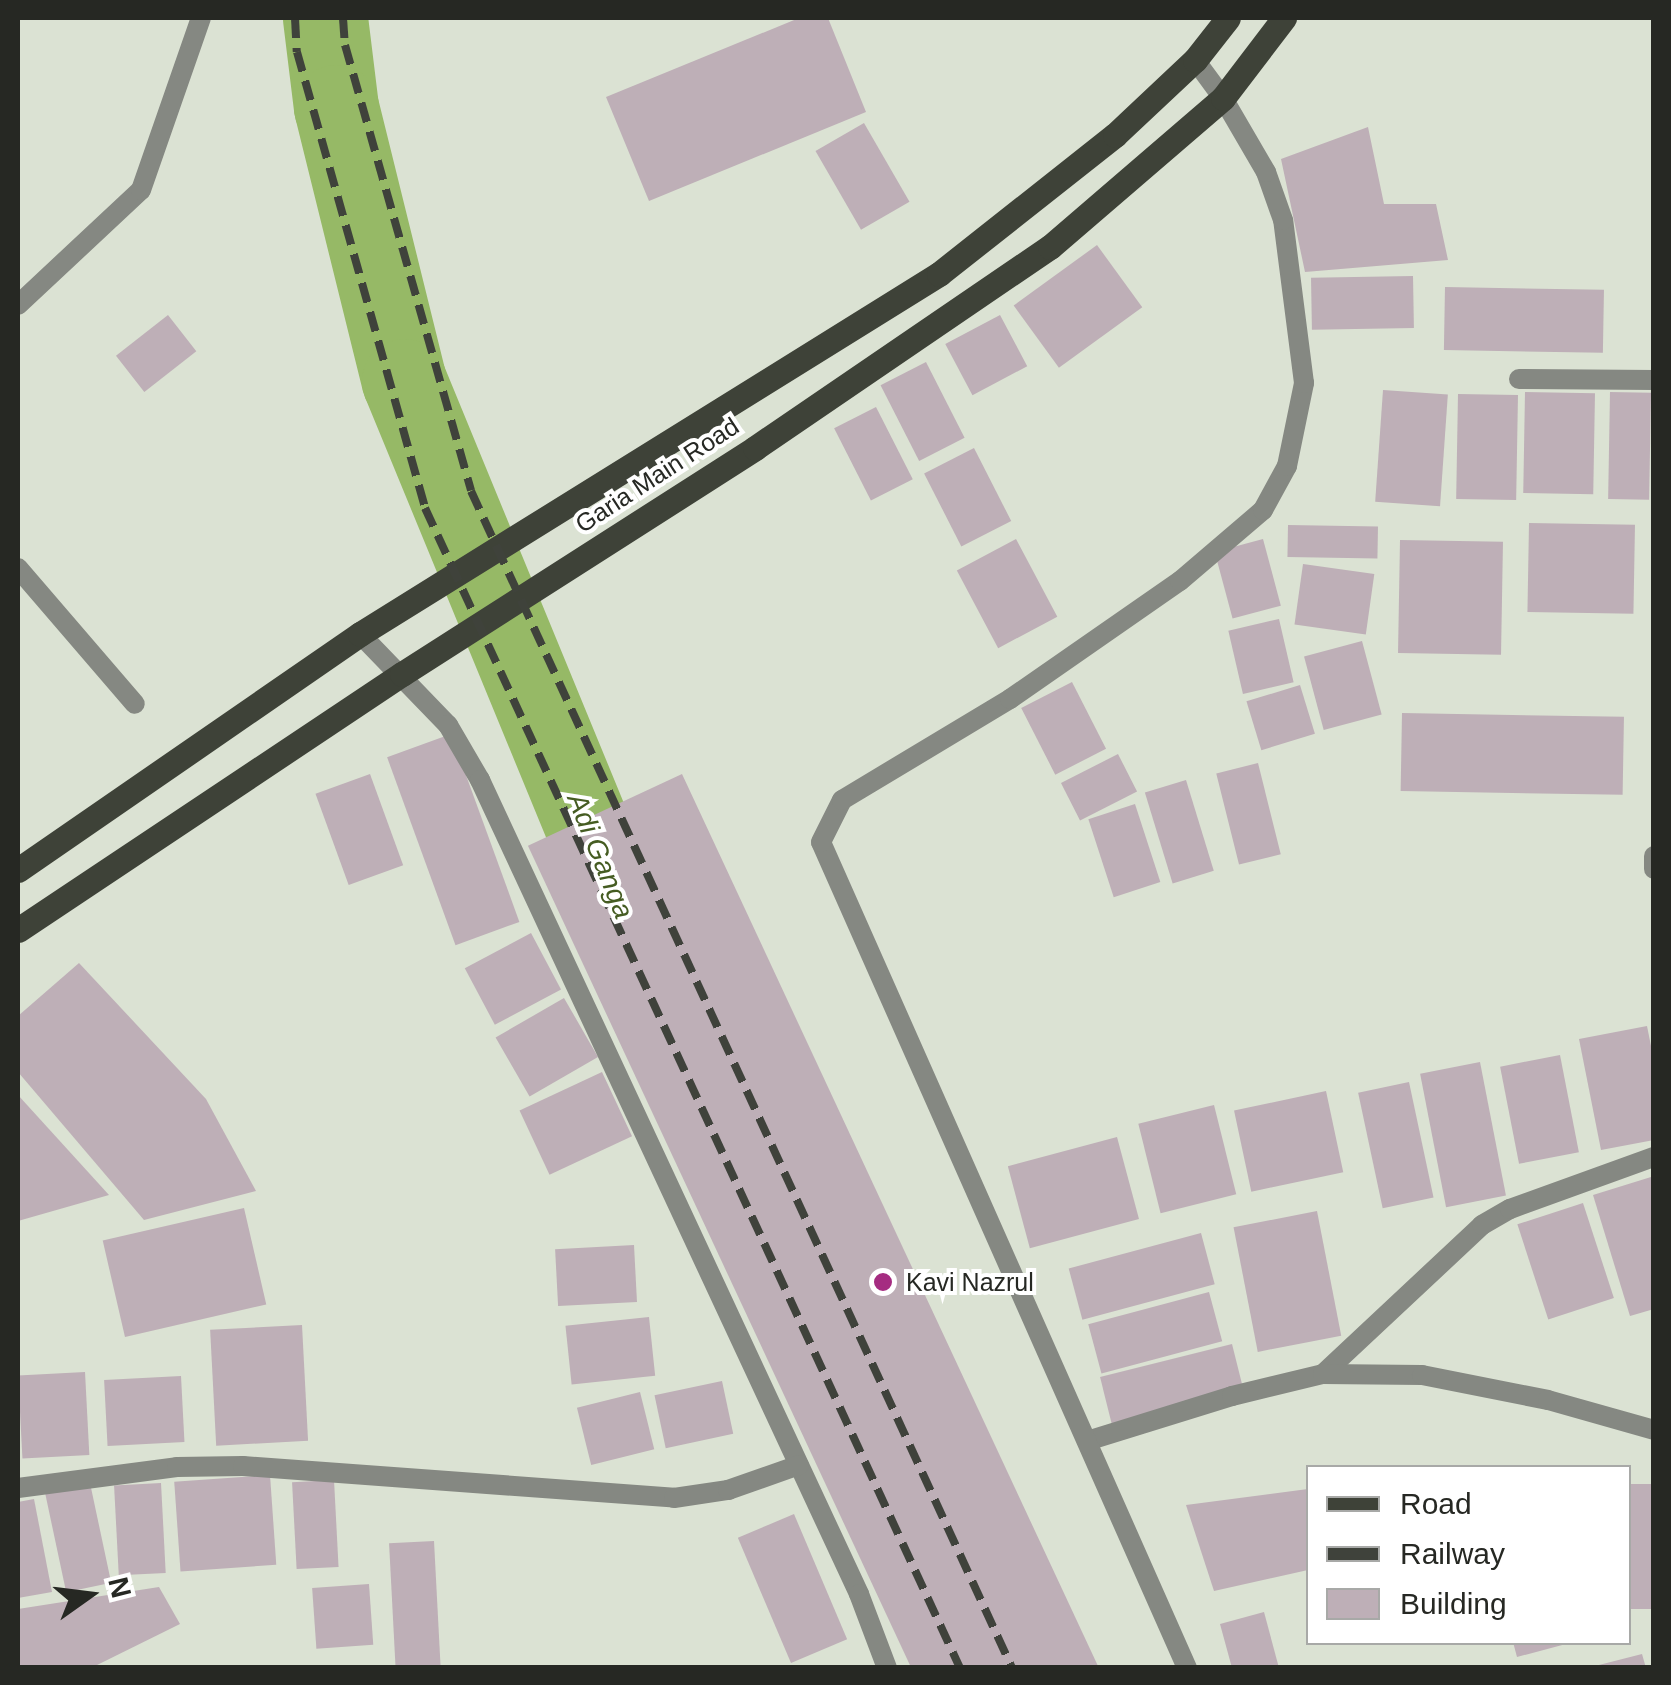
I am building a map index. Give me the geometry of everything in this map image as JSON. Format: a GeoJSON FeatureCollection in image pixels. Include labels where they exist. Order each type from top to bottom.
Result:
{"type":"FeatureCollection","features":[{"type":"Feature","properties":{"kind":"main road","name":"Garia Main Road"},"geometry":{"type":"LineString","coordinates":[[18,870],[360,634],[938,274],[1042,197],[1194,60],[1228,18]]}},
{"type":"Feature","properties":{"kind":"main road","name":"Garia Main Road"},"geometry":{"type":"LineString","coordinates":[[18,930],[402,674],[662,508],[1050,247],[1223,98],[1284,18]]}},
{"type":"Feature","properties":{"kind":"street"},"geometry":{"type":"LineString","coordinates":[[18,305],[141,190],[201,18]]}},
{"type":"Feature","properties":{"kind":"street"},"geometry":{"type":"LineString","coordinates":[[1187,1668],[821,842],[842,800],[1010,699],[1180,582],[1262,510],[1287,466],[1304,382],[1284,220],[1266,172],[1223,98],[1194,60]]}},
{"type":"Feature","properties":{"kind":"street"},"geometry":{"type":"LineString","coordinates":[[1520,379],[1654,380]]}},
{"type":"Feature","properties":{"kind":"street"},"geometry":{"type":"LineString","coordinates":[[18,568],[134,704]]}},
{"type":"Feature","properties":{"kind":"street"},"geometry":{"type":"LineString","coordinates":[[360,634],[448,725],[480,780],[859,1594],[887,1668]]}},
{"type":"Feature","properties":{"kind":"street"},"geometry":{"type":"LineString","coordinates":[[1654,856],[1654,869]]}},
{"type":"Feature","properties":{"kind":"street"},"geometry":{"type":"LineString","coordinates":[[1322,1374],[1482,1224],[1510,1208],[1654,1157]]}},
{"type":"Feature","properties":{"kind":"street"},"geometry":{"type":"LineString","coordinates":[[1087,1441],[1232,1396],[1322,1374],[1422,1375],[1548,1400],[1654,1430]]}},
{"type":"Feature","properties":{"kind":"street"},"geometry":{"type":"LineString","coordinates":[[18,1488],[177,1467],[243,1466],[674,1498],[728,1490],[799,1465]]}},
{"type":"Feature","properties":{"kind":"building"},"geometry":{"type":"Polygon","coordinates":[[[799,18],[828,18],[866,112],[649,201],[606,97],[799,18]]]}},
{"type":"Feature","properties":{"kind":"building"},"geometry":{"type":"Polygon","coordinates":[[[864,123],[910,202],[861,230],[816,151],[864,123]]]}},
{"type":"Feature","properties":{"kind":"building"},"geometry":{"type":"Polygon","coordinates":[[[1368,127],[1384,204],[1436,204],[1448,260],[1305,272],[1281,159],[1368,127]]]}},
{"type":"Feature","properties":{"kind":"building"},"geometry":{"type":"Polygon","coordinates":[[[1097,245],[1142,307],[1059,368],[1014,306],[1097,245]]]}},
{"type":"Feature","properties":{"kind":"building"},"geometry":{"type":"Polygon","coordinates":[[[1413,276],[1414,328],[1312,330],[1311,278],[1413,276]]]}},
{"type":"Feature","properties":{"kind":"building"},"geometry":{"type":"Polygon","coordinates":[[[1445,287],[1604,290],[1603,353],[1444,350],[1445,287]]]}},
{"type":"Feature","properties":{"kind":"building"},"geometry":{"type":"Polygon","coordinates":[[[168,315],[196,351],[144,392],[116,356],[168,315]]]}},
{"type":"Feature","properties":{"kind":"building"},"geometry":{"type":"Polygon","coordinates":[[[1000,315],[1027,366],[972,395],[945,344],[1000,315]]]}},
{"type":"Feature","properties":{"kind":"building"},"geometry":{"type":"Polygon","coordinates":[[[926,362],[965,438],[919,461],[881,385],[926,362]]]}},
{"type":"Feature","properties":{"kind":"building"},"geometry":{"type":"Polygon","coordinates":[[[1383,390],[1448,395],[1440,506],[1375,502],[1383,390]]]}},
{"type":"Feature","properties":{"kind":"building"},"geometry":{"type":"Polygon","coordinates":[[[1525,392],[1595,393],[1593,494],[1523,493],[1525,392]]]}},
{"type":"Feature","properties":{"kind":"building"},"geometry":{"type":"Polygon","coordinates":[[[1610,392],[1651,393],[1649,500],[1608,499],[1610,392]]]}},
{"type":"Feature","properties":{"kind":"building"},"geometry":{"type":"Polygon","coordinates":[[[1458,394],[1518,395],[1516,500],[1456,499],[1458,394]]]}},
{"type":"Feature","properties":{"kind":"building"},"geometry":{"type":"Polygon","coordinates":[[[876,407],[913,479],[871,501],[834,428],[876,407]]]}},
{"type":"Feature","properties":{"kind":"building"},"geometry":{"type":"Polygon","coordinates":[[[974,448],[1011,521],[961,546],[924,473],[974,448]]]}},
{"type":"Feature","properties":{"kind":"building"},"geometry":{"type":"Polygon","coordinates":[[[1529,523],[1635,525],[1633,614],[1527,612],[1529,523]]]}},
{"type":"Feature","properties":{"kind":"building"},"geometry":{"type":"Polygon","coordinates":[[[1288,525],[1378,527],[1377,559],[1287,557],[1288,525]]]}},
{"type":"Feature","properties":{"kind":"building"},"geometry":{"type":"Polygon","coordinates":[[[1016,539],[1057,617],[998,648],[957,570],[1016,539]]]}},
{"type":"Feature","properties":{"kind":"building"},"geometry":{"type":"Polygon","coordinates":[[[1263,539],[1281,606],[1233,619],[1215,552],[1263,539]]]}},
{"type":"Feature","properties":{"kind":"building"},"geometry":{"type":"Polygon","coordinates":[[[1400,540],[1503,542],[1501,655],[1398,653],[1400,540]]]}},
{"type":"Feature","properties":{"kind":"building"},"geometry":{"type":"Polygon","coordinates":[[[1303,564],[1374,574],[1366,634],[1295,624],[1303,564]]]}},
{"type":"Feature","properties":{"kind":"building"},"geometry":{"type":"Polygon","coordinates":[[[1279,619],[1294,682],[1243,694],[1228,631],[1279,619]]]}},
{"type":"Feature","properties":{"kind":"building"},"geometry":{"type":"Polygon","coordinates":[[[1362,641],[1382,714],[1324,730],[1304,657],[1362,641]]]}},
{"type":"Feature","properties":{"kind":"building"},"geometry":{"type":"Polygon","coordinates":[[[1072,682],[1106,749],[1055,775],[1021,708],[1072,682]]]}},
{"type":"Feature","properties":{"kind":"building"},"geometry":{"type":"Polygon","coordinates":[[[1300,685],[1315,734],[1261,750],[1246,701],[1300,685]]]}},
{"type":"Feature","properties":{"kind":"building"},"geometry":{"type":"Polygon","coordinates":[[[1402,713],[1624,717],[1623,795],[1401,791],[1402,713]]]}},
{"type":"Feature","properties":{"kind":"building"},"geometry":{"type":"Polygon","coordinates":[[[451,734],[519,922],[456,945],[387,757],[451,734]]]}},
{"type":"Feature","properties":{"kind":"building"},"geometry":{"type":"Polygon","coordinates":[[[1118,754],[1137,791],[1080,820],[1061,783],[1118,754]]]}},
{"type":"Feature","properties":{"kind":"building"},"geometry":{"type":"Polygon","coordinates":[[[1258,763],[1281,854],[1239,865],[1216,773],[1258,763]]]}},
{"type":"Feature","properties":{"kind":"building"},"geometry":{"type":"Polygon","coordinates":[[[370,774],[403,865],[349,885],[315,794],[370,774]]]}},
{"type":"Feature","properties":{"kind":"building"},"geometry":{"type":"Polygon","coordinates":[[[682,774],[1099,1668],[911,1668],[528,846],[682,774]]]}},
{"type":"Feature","properties":{"kind":"building"},"geometry":{"type":"Polygon","coordinates":[[[1186,780],[1214,871],[1173,883],[1145,793],[1186,780]]]}},
{"type":"Feature","properties":{"kind":"building"},"geometry":{"type":"Polygon","coordinates":[[[1135,804],[1160,882],[1114,897],[1088,819],[1135,804]]]}},
{"type":"Feature","properties":{"kind":"building"},"geometry":{"type":"Polygon","coordinates":[[[531,933],[561,990],[495,1025],[465,968],[531,933]]]}},
{"type":"Feature","properties":{"kind":"building"},"geometry":{"type":"Polygon","coordinates":[[[79,963],[206,1099],[256,1191],[144,1220],[18,1072],[18,1016],[79,963]]]}},
{"type":"Feature","properties":{"kind":"building"},"geometry":{"type":"Polygon","coordinates":[[[564,998],[598,1057],[530,1096],[496,1038],[564,998]]]}},
{"type":"Feature","properties":{"kind":"building"},"geometry":{"type":"Polygon","coordinates":[[[1647,1026],[1654,1061],[1654,1140],[1601,1150],[1579,1039],[1647,1026]]]}},
{"type":"Feature","properties":{"kind":"building"},"geometry":{"type":"Polygon","coordinates":[[[1560,1055],[1579,1152],[1519,1164],[1500,1067],[1560,1055]]]}},
{"type":"Feature","properties":{"kind":"building"},"geometry":{"type":"Polygon","coordinates":[[[1480,1062],[1506,1196],[1446,1207],[1420,1074],[1480,1062]]]}},
{"type":"Feature","properties":{"kind":"building"},"geometry":{"type":"Polygon","coordinates":[[[602,1072],[632,1136],[550,1175],[520,1110],[602,1072]]]}},
{"type":"Feature","properties":{"kind":"building"},"geometry":{"type":"Polygon","coordinates":[[[1409,1082],[1434,1197],[1383,1208],[1358,1093],[1409,1082]]]}},
{"type":"Feature","properties":{"kind":"building"},"geometry":{"type":"Polygon","coordinates":[[[1326,1091],[1343,1172],[1251,1192],[1234,1111],[1326,1091]]]}},
{"type":"Feature","properties":{"kind":"building"},"geometry":{"type":"Polygon","coordinates":[[[18,1095],[109,1195],[18,1221],[18,1095]]]}},
{"type":"Feature","properties":{"kind":"building"},"geometry":{"type":"Polygon","coordinates":[[[1214,1105],[1236,1194],[1161,1213],[1138,1124],[1214,1105]]]}},
{"type":"Feature","properties":{"kind":"building"},"geometry":{"type":"Polygon","coordinates":[[[1117,1137],[1139,1219],[1030,1248],[1008,1166],[1117,1137]]]}},
{"type":"Feature","properties":{"kind":"building"},"geometry":{"type":"Polygon","coordinates":[[[1651,1177],[1654,1309],[1630,1316],[1593,1195],[1651,1177]]]}},
{"type":"Feature","properties":{"kind":"building"},"geometry":{"type":"Polygon","coordinates":[[[1583,1203],[1614,1298],[1548,1319],[1517,1224],[1583,1203]]]}},
{"type":"Feature","properties":{"kind":"building"},"geometry":{"type":"Polygon","coordinates":[[[244,1208],[266,1304],[125,1337],[103,1241],[244,1208]]]}},
{"type":"Feature","properties":{"kind":"building"},"geometry":{"type":"Polygon","coordinates":[[[1317,1211],[1341,1336],[1258,1352],[1234,1227],[1317,1211]]]}},
{"type":"Feature","properties":{"kind":"building"},"geometry":{"type":"Polygon","coordinates":[[[1201,1233],[1215,1284],[1082,1320],[1069,1268],[1201,1233]]]}},
{"type":"Feature","properties":{"kind":"building"},"geometry":{"type":"Polygon","coordinates":[[[634,1245],[637,1302],[558,1306],[555,1249],[634,1245]]]}},
{"type":"Feature","properties":{"kind":"building"},"geometry":{"type":"Polygon","coordinates":[[[1209,1292],[1222,1341],[1101,1374],[1088,1324],[1209,1292]]]}},
{"type":"Feature","properties":{"kind":"building"},"geometry":{"type":"Polygon","coordinates":[[[649,1317],[655,1376],[572,1384],[565,1326],[649,1317]]]}},
{"type":"Feature","properties":{"kind":"building"},"geometry":{"type":"Polygon","coordinates":[[[302,1325],[308,1441],[216,1446],[210,1330],[302,1325]]]}},
{"type":"Feature","properties":{"kind":"building"},"geometry":{"type":"Polygon","coordinates":[[[1232,1344],[1244,1392],[1112,1424],[1100,1377],[1232,1344]]]}},
{"type":"Feature","properties":{"kind":"building"},"geometry":{"type":"Polygon","coordinates":[[[85,1372],[89,1455],[22,1458],[18,1376],[85,1372]]]}},
{"type":"Feature","properties":{"kind":"building"},"geometry":{"type":"Polygon","coordinates":[[[181,1376],[184,1442],[108,1446],[104,1380],[181,1376]]]}},
{"type":"Feature","properties":{"kind":"building"},"geometry":{"type":"Polygon","coordinates":[[[722,1381],[733,1434],[666,1448],[655,1395],[722,1381]]]}},
{"type":"Feature","properties":{"kind":"building"},"geometry":{"type":"Polygon","coordinates":[[[640,1392],[654,1449],[591,1465],[577,1408],[640,1392]]]}},
{"type":"Feature","properties":{"kind":"building"},"geometry":{"type":"Polygon","coordinates":[[[270,1475],[276,1565],[181,1571],[174,1482],[270,1475]]]}},
{"type":"Feature","properties":{"kind":"building"},"geometry":{"type":"Polygon","coordinates":[[[334,1480],[339,1567],[297,1569],[292,1482],[334,1480]]]}},
{"type":"Feature","properties":{"kind":"building"},"geometry":{"type":"Polygon","coordinates":[[[90,1483],[111,1583],[66,1592],[45,1493],[90,1483]]]}},
{"type":"Feature","properties":{"kind":"building"},"geometry":{"type":"Polygon","coordinates":[[[161,1483],[166,1573],[119,1575],[114,1485],[161,1483]]]}},
{"type":"Feature","properties":{"kind":"building"},"geometry":{"type":"Polygon","coordinates":[[[1631,1484],[1654,1484],[1654,1609],[1631,1609],[1631,1484]]]}},
{"type":"Feature","properties":{"kind":"building"},"geometry":{"type":"Polygon","coordinates":[[[1306,1489],[1306,1570],[1214,1591],[1186,1505],[1306,1489]]]}},
{"type":"Feature","properties":{"kind":"building"},"geometry":{"type":"Polygon","coordinates":[[[34,1499],[52,1592],[18,1598],[18,1502],[34,1499]]]}},
{"type":"Feature","properties":{"kind":"building"},"geometry":{"type":"Polygon","coordinates":[[[794,1514],[847,1639],[791,1663],[738,1538],[794,1514]]]}},
{"type":"Feature","properties":{"kind":"building"},"geometry":{"type":"Polygon","coordinates":[[[434,1541],[441,1668],[396,1668],[389,1543],[434,1541]]]}},
{"type":"Feature","properties":{"kind":"building"},"geometry":{"type":"Polygon","coordinates":[[[369,1584],[373,1645],[316,1649],[312,1588],[369,1584]]]}},
{"type":"Feature","properties":{"kind":"building"},"geometry":{"type":"Polygon","coordinates":[[[159,1587],[180,1624],[91,1668],[18,1668],[18,1609],[159,1587]]]}},
{"type":"Feature","properties":{"kind":"building"},"geometry":{"type":"Polygon","coordinates":[[[1264,1612],[1279,1668],[1232,1668],[1220,1624],[1264,1612]]]}},
{"type":"Feature","properties":{"kind":"building"},"geometry":{"type":"Polygon","coordinates":[[[1514,1645],[1562,1645],[1517,1657],[1514,1645]]]}},
{"type":"Feature","properties":{"kind":"building"},"geometry":{"type":"Polygon","coordinates":[[[1642,1654],[1646,1668],[1595,1668],[1595,1666],[1642,1654]]]}},
{"type":"Feature","properties":{"kind":"waterway","name":"Adi Ganga"},"geometry":{"type":"LineString","coordinates":[[325,18],[336,107],[404,381],[629,928]]}},
{"type":"Feature","properties":{"kind":"railway"},"geometry":{"type":"LineString","coordinates":[[295,18],[297,52],[425,508],[960,1668]]}},
{"type":"Feature","properties":{"kind":"railway"},"geometry":{"type":"LineString","coordinates":[[343,18],[345,45],[471,491],[1012,1668]]}},
{"type":"Feature","properties":{"kind":"place","name":"Kavi Nazrul"},"geometry":{"type":"Point","coordinates":[883,1282]}}]}
